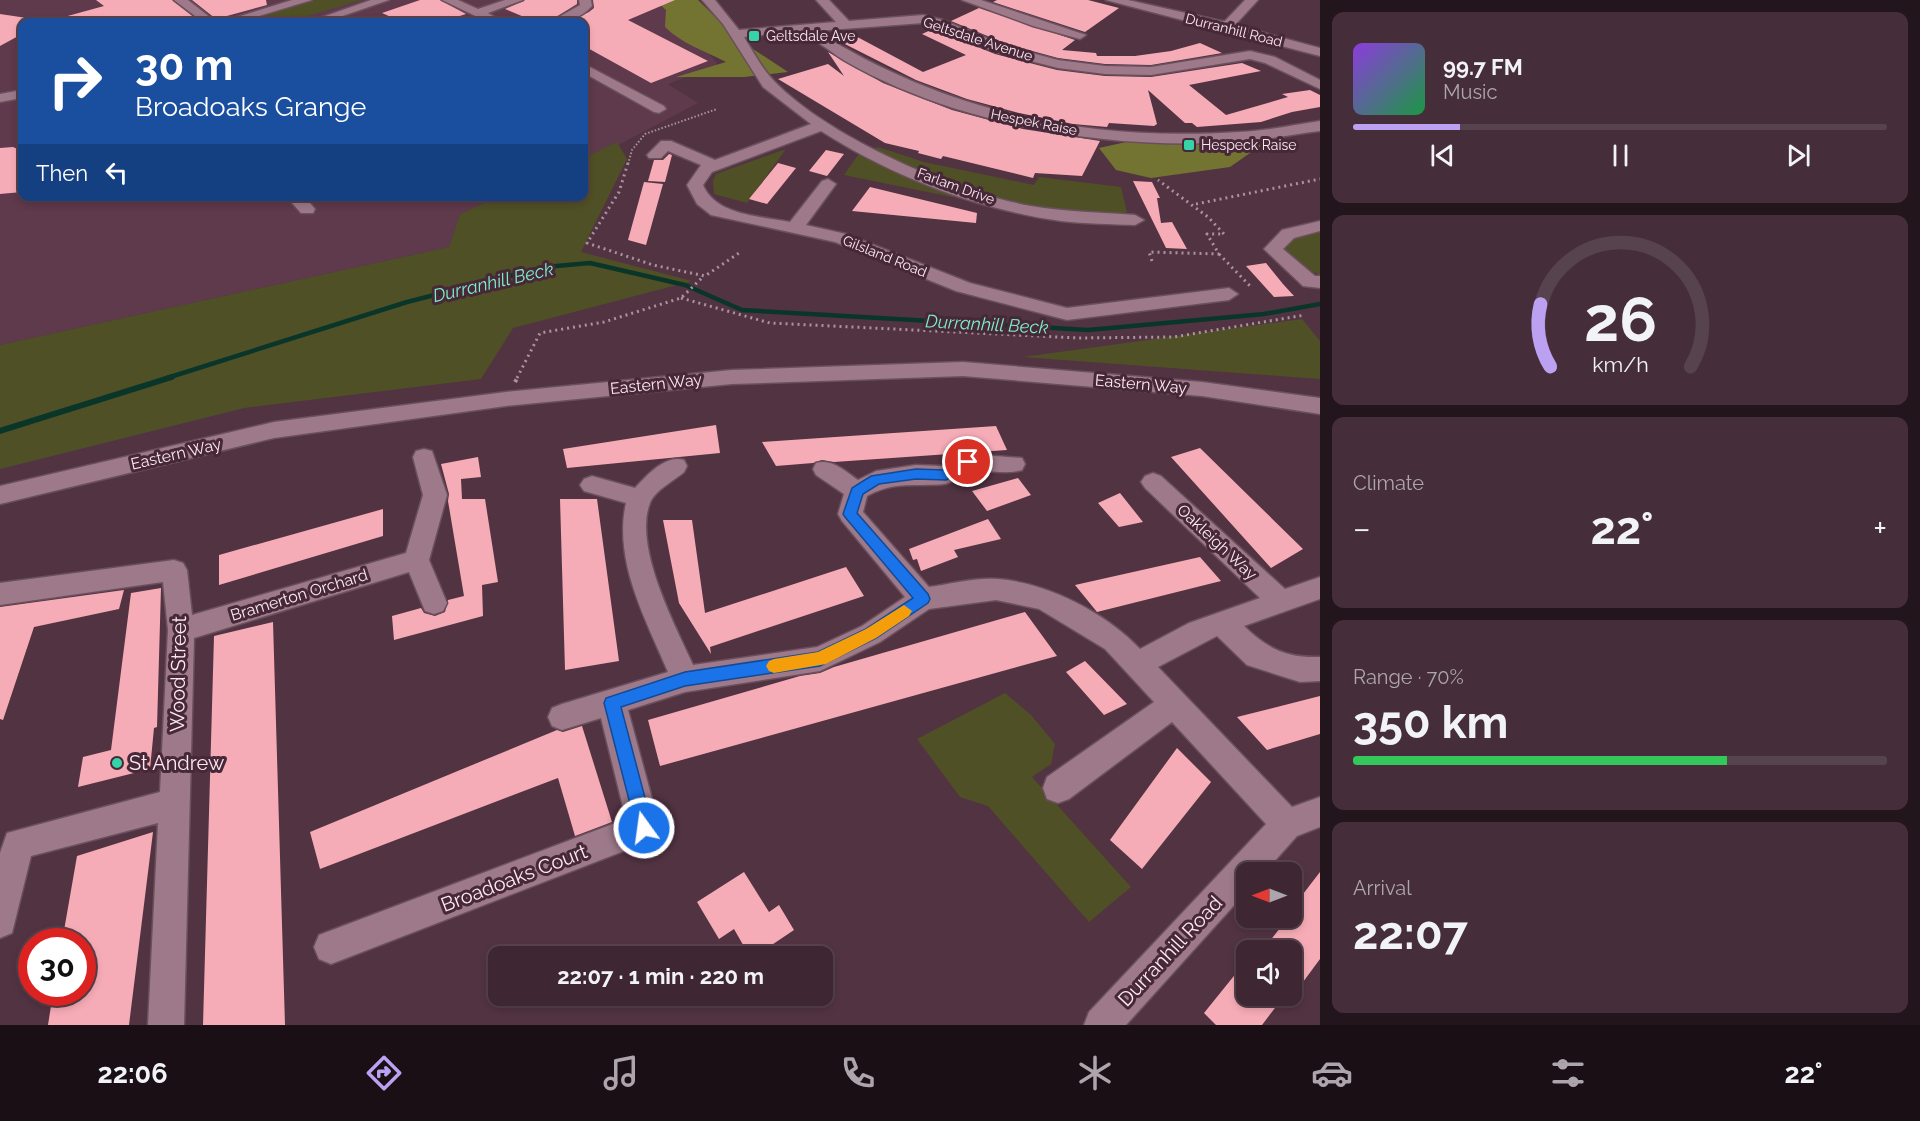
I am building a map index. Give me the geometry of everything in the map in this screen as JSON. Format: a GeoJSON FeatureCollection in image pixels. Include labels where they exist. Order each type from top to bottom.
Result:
{"type":"FeatureCollection","features":[{"type":"Feature","properties":{"kind":"street"},"geometry":{"type":"LineString","coordinates":[[180,0],[205,18]]}},
{"type":"Feature","properties":{"kind":"street"},"geometry":{"type":"LineString","coordinates":[[241,18],[306,0]]}},
{"type":"Feature","properties":{"kind":"street"},"geometry":{"type":"LineString","coordinates":[[327,18],[383,0]]}},
{"type":"Feature","properties":{"kind":"street"},"geometry":{"type":"LineString","coordinates":[[448,0],[494,8],[516,0]]}},
{"type":"Feature","properties":{"kind":"street"},"geometry":{"type":"LineString","coordinates":[[567,18],[586,6],[585,0]]}},
{"type":"Feature","properties":{"kind":"street","name":"Farlam Drive"},"geometry":{"type":"LineString","coordinates":[[708,0],[726,18],[755,68],[779,94],[823,125],[899,166],[982,198],[1060,216],[1135,220]]}},
{"type":"Feature","properties":{"kind":"street"},"geometry":{"type":"LineString","coordinates":[[723,0],[740,16],[726,18]]}},
{"type":"Feature","properties":{"kind":"street"},"geometry":{"type":"LineString","coordinates":[[822,0],[846,25]]}},
{"type":"Feature","properties":{"kind":"street"},"geometry":{"type":"LineString","coordinates":[[968,0],[1001,9],[1044,27],[1080,35]]}},
{"type":"Feature","properties":{"kind":"street"},"geometry":{"type":"LineString","coordinates":[[1001,9],[1015,0]]}},
{"type":"Feature","properties":{"kind":"street","name":"Durranhill Road"},"geometry":{"type":"LineString","coordinates":[[1112,0],[1221,25],[1320,52]]}},
{"type":"Feature","properties":{"kind":"street"},"geometry":{"type":"LineString","coordinates":[[1221,25],[1229,24],[1252,0]]}},
{"type":"Feature","properties":{"kind":"street"},"geometry":{"type":"LineString","coordinates":[[478,7],[492,18]]}},
{"type":"Feature","properties":{"kind":"street","name":"Geltsdale Avenue"},"geometry":{"type":"LineString","coordinates":[[735,34],[929,20],[1001,49],[1058,64],[1105,70],[1151,70],[1250,55],[1270,60],[1320,85]]}},
{"type":"Feature","properties":{"kind":"street","name":"Hespek Raise"},"geometry":{"type":"LineString","coordinates":[[803,29],[878,75],[951,105],[1051,128],[1158,139],[1239,137],[1320,126]]}},
{"type":"Feature","properties":{"kind":"street"},"geometry":{"type":"LineString","coordinates":[[588,70],[659,109]]}},
{"type":"Feature","properties":{"kind":"street"},"geometry":{"type":"LineString","coordinates":[[0,98],[18,95]]}},
{"type":"Feature","properties":{"kind":"street"},"geometry":{"type":"LineString","coordinates":[[665,146],[713,165],[823,125]]}},
{"type":"Feature","properties":{"kind":"street","name":"Gilsland Road"},"geometry":{"type":"LineString","coordinates":[[713,165],[701,174],[695,185],[706,204],[729,214],[796,226],[840,238],[963,287],[1067,314],[1229,294]]}},
{"type":"Feature","properties":{"kind":"street"},"geometry":{"type":"LineString","coordinates":[[796,226],[828,184]]}},
{"type":"Feature","properties":{"kind":"street"},"geometry":{"type":"LineString","coordinates":[[299,201],[307,209]]}},
{"type":"Feature","properties":{"kind":"street"},"geometry":{"type":"LineString","coordinates":[[1320,226],[1288,234],[1274,249],[1310,282],[1320,282]]}},
{"type":"Feature","properties":{"kind":"street","name":"Eastern Way"},"geometry":{"type":"LineString","coordinates":[[0,495],[274,430],[506,399],[732,377],[963,369],[1202,389],[1320,405]]}},
{"type":"Feature","properties":{"kind":"street"},"geometry":{"type":"LineString","coordinates":[[424,457],[435,495],[416,560],[434,603]]}},
{"type":"Feature","properties":{"kind":"street"},"geometry":{"type":"LineString","coordinates":[[923,599],[850,514],[857,491],[876,480],[916,474],[946,475],[968,462],[1014,464]]}},
{"type":"Feature","properties":{"kind":"street"},"geometry":{"type":"LineString","coordinates":[[676,466],[640,498],[634,522],[642,572],[685,679]]}},
{"type":"Feature","properties":{"kind":"street"},"geometry":{"type":"LineString","coordinates":[[824,470],[857,491]]}},
{"type":"Feature","properties":{"kind":"street","name":"Oakleigh Way"},"geometry":{"type":"LineString","coordinates":[[1153,482],[1282,603]]}},
{"type":"Feature","properties":{"kind":"street"},"geometry":{"type":"LineString","coordinates":[[592,485],[640,498]]}},
{"type":"Feature","properties":{"kind":"street","name":"Bramerton Orchard"},"geometry":{"type":"LineString","coordinates":[[181,630],[416,560]]}},
{"type":"Feature","properties":{"kind":"street","name":"Wood Street"},"geometry":{"type":"LineString","coordinates":[[0,594],[174,570],[181,630],[166,1025]]}},
{"type":"Feature","properties":{"kind":"street"},"geometry":{"type":"LineString","coordinates":[[1137,665],[1198,631],[1320,588]]}},
{"type":"Feature","properties":{"kind":"street"},"geometry":{"type":"LineString","coordinates":[[562,717],[685,679],[820,659],[871,634],[923,599],[996,589],[1045,600],[1114,641],[1287,824]]}},
{"type":"Feature","properties":{"kind":"street"},"geometry":{"type":"LineString","coordinates":[[1222,623],[1257,656],[1300,670],[1320,669]]}},
{"type":"Feature","properties":{"kind":"street","name":"Broadoaks Court"},"geometry":{"type":"LineString","coordinates":[[331,947],[644,828],[612,703]]}},
{"type":"Feature","properties":{"kind":"street"},"geometry":{"type":"LineString","coordinates":[[1058,788],[1174,704]]}},
{"type":"Feature","properties":{"kind":"street"},"geometry":{"type":"LineString","coordinates":[[0,921],[18,844],[175,803]]}},
{"type":"Feature","properties":{"kind":"street","name":"Durranhill Road"},"geometry":{"type":"LineString","coordinates":[[1102,1025],[1287,824],[1320,812]]}},
{"type":"Feature","properties":{"kind":"path"},"geometry":{"type":"LineString","coordinates":[[705,276],[653,265],[588,243],[619,192],[632,150],[645,134],[717,109]]}},
{"type":"Feature","properties":{"kind":"path"},"geometry":{"type":"LineString","coordinates":[[1195,204],[1260,194],[1320,179]]}},
{"type":"Feature","properties":{"kind":"path"},"geometry":{"type":"LineString","coordinates":[[1158,180],[1172,193],[1195,204],[1224,234],[1207,234],[1219,254],[1251,287]]}},
{"type":"Feature","properties":{"kind":"path"},"geometry":{"type":"LineString","coordinates":[[1152,261],[1149,252],[1219,254]]}},
{"type":"Feature","properties":{"kind":"path"},"geometry":{"type":"LineString","coordinates":[[506,399],[540,333],[604,322],[681,298],[705,276],[739,253]]}},
{"type":"Feature","properties":{"kind":"path"},"geometry":{"type":"LineString","coordinates":[[681,298],[770,323],[1078,338],[1174,337],[1305,315]]}},
{"type":"Feature","properties":{"kind":"shaded area"},"geometry":{"type":"Polygon","coordinates":[[[0,0],[668,0],[718,65],[668,84],[698,103],[588,161],[588,18],[18,18],[18,201],[493,201],[460,214],[449,247],[0,345],[0,0]]]}},
{"type":"Feature","properties":{"kind":"shaded area"},"geometry":{"type":"Polygon","coordinates":[[[316,0],[362,0],[301,18],[256,18],[316,0]]]}},
{"type":"Feature","properties":{"kind":"shaded area"},"geometry":{"type":"Polygon","coordinates":[[[655,0],[698,0],[738,39],[788,72],[744,77],[676,77],[726,62],[686,43],[665,27],[666,10],[655,0]]]}},
{"type":"Feature","properties":{"kind":"shaded area"},"geometry":{"type":"Polygon","coordinates":[[[1269,137],[1280,144],[1250,153],[1230,167],[1151,178],[1116,170],[1099,148],[1126,142],[1204,144],[1269,137]]]}},
{"type":"Feature","properties":{"kind":"shaded area"},"geometry":{"type":"Polygon","coordinates":[[[617,142],[627,159],[581,252],[692,281],[513,328],[481,379],[244,408],[0,469],[0,345],[449,247],[460,214],[489,201],[588,201],[588,156],[617,142]]]}},
{"type":"Feature","properties":{"kind":"shaded area"},"geometry":{"type":"Polygon","coordinates":[[[878,147],[924,162],[1034,185],[1039,177],[1121,187],[1127,212],[1123,215],[1034,211],[844,175],[858,155],[878,147]]]}},
{"type":"Feature","properties":{"kind":"shaded area"},"geometry":{"type":"Polygon","coordinates":[[[786,149],[747,203],[714,194],[713,181],[716,174],[786,149]]]}},
{"type":"Feature","properties":{"kind":"shaded area"},"geometry":{"type":"Polygon","coordinates":[[[1320,229],[1320,275],[1305,268],[1277,248],[1283,238],[1320,229]]]}},
{"type":"Feature","properties":{"kind":"shaded area"},"geometry":{"type":"Polygon","coordinates":[[[1302,319],[1320,341],[1320,379],[1023,357],[1302,319]]]}},
{"type":"Feature","properties":{"kind":"shaded area"},"geometry":{"type":"Polygon","coordinates":[[[1005,693],[1031,715],[1055,744],[1051,764],[1032,777],[1131,887],[1089,922],[988,806],[960,797],[917,739],[1005,693]]]}},
{"type":"Feature","properties":{"kind":"building"},"geometry":{"type":"Polygon","coordinates":[[[96,0],[172,0],[195,18],[64,18],[104,6],[96,0]]]}},
{"type":"Feature","properties":{"kind":"building"},"geometry":{"type":"Polygon","coordinates":[[[192,0],[266,0],[267,5],[215,18],[192,0]]]}},
{"type":"Feature","properties":{"kind":"building"},"geometry":{"type":"Polygon","coordinates":[[[420,0],[440,0],[466,14],[454,18],[393,18],[382,13],[420,0]]]}},
{"type":"Feature","properties":{"kind":"building"},"geometry":{"type":"Polygon","coordinates":[[[525,0],[577,0],[577,4],[554,18],[526,18],[505,9],[525,0]]]}},
{"type":"Feature","properties":{"kind":"building"},"geometry":{"type":"Polygon","coordinates":[[[593,0],[675,0],[628,20],[708,61],[651,83],[588,48],[588,18],[576,18],[594,8],[593,0]]]}},
{"type":"Feature","properties":{"kind":"building"},"geometry":{"type":"Polygon","coordinates":[[[997,0],[1088,0],[1119,8],[1085,32],[993,2],[997,0]]]}},
{"type":"Feature","properties":{"kind":"building"},"geometry":{"type":"Polygon","coordinates":[[[979,8],[1075,40],[1062,50],[1096,53],[1097,56],[1135,56],[1171,51],[1200,43],[1222,53],[1151,65],[1105,64],[1058,58],[1007,44],[951,21],[979,8]]]}},
{"type":"Feature","properties":{"kind":"building"},"geometry":{"type":"Polygon","coordinates":[[[0,14],[27,18],[18,18],[18,36],[0,46],[0,14]]]}},
{"type":"Feature","properties":{"kind":"building"},"geometry":{"type":"Polygon","coordinates":[[[933,29],[995,54],[1057,70],[1105,76],[1151,77],[1242,63],[1261,71],[1189,85],[1226,115],[1288,97],[1282,94],[1310,90],[1320,95],[1320,107],[1292,112],[1261,122],[1197,127],[1192,123],[1185,123],[1148,90],[1157,124],[1154,126],[1109,123],[1107,127],[1073,124],[967,99],[916,80],[831,37],[848,32],[923,72],[966,55],[922,34],[933,29]]]}},
{"type":"Feature","properties":{"kind":"building"},"geometry":{"type":"Polygon","coordinates":[[[828,52],[883,83],[952,110],[1023,129],[1100,141],[1082,176],[1035,173],[1033,178],[943,156],[941,159],[885,143],[778,79],[828,64],[844,76],[828,52]]]}},
{"type":"Feature","properties":{"kind":"building"},"geometry":{"type":"Polygon","coordinates":[[[13,147],[18,149],[18,192],[0,194],[0,148],[13,147]]]}},
{"type":"Feature","properties":{"kind":"building"},"geometry":{"type":"Polygon","coordinates":[[[826,150],[844,154],[827,176],[809,171],[826,150]]]}},
{"type":"Feature","properties":{"kind":"building"},"geometry":{"type":"Polygon","coordinates":[[[669,154],[672,155],[665,182],[648,181],[654,160],[663,160],[669,154]]]}},
{"type":"Feature","properties":{"kind":"building"},"geometry":{"type":"Polygon","coordinates":[[[778,163],[796,168],[767,204],[749,199],[778,163]]]}},
{"type":"Feature","properties":{"kind":"building"},"geometry":{"type":"Polygon","coordinates":[[[1133,181],[1152,182],[1160,198],[1157,198],[1161,223],[1172,222],[1187,249],[1166,248],[1133,181]]]}},
{"type":"Feature","properties":{"kind":"building"},"geometry":{"type":"Polygon","coordinates":[[[644,182],[663,184],[646,245],[628,240],[644,182]]]}},
{"type":"Feature","properties":{"kind":"building"},"geometry":{"type":"Polygon","coordinates":[[[870,187],[977,213],[976,223],[852,211],[870,187]]]}},
{"type":"Feature","properties":{"kind":"building"},"geometry":{"type":"Polygon","coordinates":[[[1266,263],[1294,296],[1274,297],[1246,266],[1266,263]]]}},
{"type":"Feature","properties":{"kind":"building"},"geometry":{"type":"Polygon","coordinates":[[[716,425],[720,453],[567,468],[563,449],[716,425]]]}},
{"type":"Feature","properties":{"kind":"building"},"geometry":{"type":"Polygon","coordinates":[[[996,426],[1007,450],[834,462],[822,460],[813,463],[776,466],[762,442],[996,426]]]}},
{"type":"Feature","properties":{"kind":"building"},"geometry":{"type":"Polygon","coordinates":[[[1200,448],[1303,549],[1271,568],[1171,457],[1200,448]]]}},
{"type":"Feature","properties":{"kind":"building"},"geometry":{"type":"Polygon","coordinates":[[[478,457],[481,477],[461,479],[462,499],[485,499],[498,582],[482,585],[483,616],[394,640],[392,616],[421,608],[424,613],[435,616],[445,612],[448,600],[464,596],[448,501],[449,494],[441,464],[478,457]]]}},
{"type":"Feature","properties":{"kind":"building"},"geometry":{"type":"Polygon","coordinates":[[[1018,478],[1031,495],[987,511],[972,491],[1018,478]]]}},
{"type":"Feature","properties":{"kind":"building"},"geometry":{"type":"Polygon","coordinates":[[[1120,493],[1143,522],[1119,527],[1098,503],[1120,493]]]}},
{"type":"Feature","properties":{"kind":"building"},"geometry":{"type":"Polygon","coordinates":[[[560,499],[597,499],[619,661],[565,670],[560,499]]]}},
{"type":"Feature","properties":{"kind":"building"},"geometry":{"type":"Polygon","coordinates":[[[383,509],[383,536],[219,585],[219,555],[383,509]]]}},
{"type":"Feature","properties":{"kind":"building"},"geometry":{"type":"Polygon","coordinates":[[[988,519],[1001,539],[954,550],[958,557],[921,571],[917,559],[913,560],[909,549],[988,519]]]}},
{"type":"Feature","properties":{"kind":"building"},"geometry":{"type":"Polygon","coordinates":[[[663,520],[692,520],[705,613],[846,567],[864,596],[710,647],[711,654],[679,603],[663,520]]]}},
{"type":"Feature","properties":{"kind":"building"},"geometry":{"type":"Polygon","coordinates":[[[1200,557],[1221,581],[1097,612],[1075,585],[1200,557]]]}},
{"type":"Feature","properties":{"kind":"building"},"geometry":{"type":"Polygon","coordinates":[[[161,588],[157,727],[154,728],[150,769],[78,787],[83,757],[111,750],[131,593],[161,588]]]}},
{"type":"Feature","properties":{"kind":"building"},"geometry":{"type":"Polygon","coordinates":[[[124,590],[119,609],[34,627],[3,720],[0,719],[0,607],[124,590]]]}},
{"type":"Feature","properties":{"kind":"building"},"geometry":{"type":"Polygon","coordinates":[[[1025,612],[1057,656],[660,766],[648,720],[800,676],[820,673],[1025,612]]]}},
{"type":"Feature","properties":{"kind":"building"},"geometry":{"type":"Polygon","coordinates":[[[273,622],[285,1025],[203,1025],[214,636],[273,622]]]}},
{"type":"Feature","properties":{"kind":"building"},"geometry":{"type":"Polygon","coordinates":[[[1085,661],[1127,704],[1104,715],[1066,672],[1085,661]]]}},
{"type":"Feature","properties":{"kind":"building"},"geometry":{"type":"Polygon","coordinates":[[[1320,696],[1320,734],[1267,750],[1237,717],[1320,696]]]}},
{"type":"Feature","properties":{"kind":"building"},"geometry":{"type":"Polygon","coordinates":[[[582,726],[612,822],[575,836],[558,778],[320,869],[310,832],[557,730],[563,732],[582,726]]]}},
{"type":"Feature","properties":{"kind":"building"},"geometry":{"type":"Polygon","coordinates":[[[1177,748],[1211,782],[1142,869],[1110,840],[1177,748]]]}},
{"type":"Feature","properties":{"kind":"building"},"geometry":{"type":"Polygon","coordinates":[[[153,832],[129,1025],[48,1025],[51,1006],[96,1006],[96,928],[64,928],[77,856],[153,832]]]}},
{"type":"Feature","properties":{"kind":"building"},"geometry":{"type":"Polygon","coordinates":[[[744,872],[769,912],[779,905],[794,930],[770,946],[744,946],[734,929],[719,939],[697,902],[744,872]]]}},
{"type":"Feature","properties":{"kind":"building"},"geometry":{"type":"Polygon","coordinates":[[[1320,872],[1320,959],[1302,983],[1302,940],[1271,940],[1280,928],[1302,928],[1302,895],[1320,872]]]}},
{"type":"Feature","properties":{"kind":"building"},"geometry":{"type":"Polygon","coordinates":[[[1236,973],[1236,1006],[1276,1006],[1262,1025],[1216,1025],[1204,1013],[1236,973]]]}},
{"type":"Feature","properties":{"kind":"waterway","name":"Durranhill Beck"},"geometry":{"type":"LineString","coordinates":[[167,378],[407,302],[545,267],[590,263],[685,285],[742,310],[1088,330],[1264,314],[1320,304]]}},
{"type":"Feature","properties":{"kind":"waterway","name":"Durranhill Beck"},"geometry":{"type":"LineString","coordinates":[[0,431],[172,377]]}},
{"type":"Feature","properties":{"kind":"slow traffic"},"geometry":{"type":"LineString","coordinates":[[774,666],[820,659],[871,634],[904,611]]}},
{"type":"Feature","properties":{"kind":"place","name":"Geltsdale Ave"},"geometry":{"type":"Point","coordinates":[754,36]}},
{"type":"Feature","properties":{"kind":"place","name":"Hespeck Raise"},"geometry":{"type":"Point","coordinates":[1189,145]}},
{"type":"Feature","properties":{"kind":"place","name":"St Andrew"},"geometry":{"type":"Point","coordinates":[117,763]}},
{"type":"Feature","properties":{"kind":"route"},"geometry":{"type":"LineString","coordinates":[[644,828],[612,703],[685,679],[820,659],[871,634],[923,599],[850,514],[857,491],[876,480],[916,474],[946,475],[968,462]]}}]}
